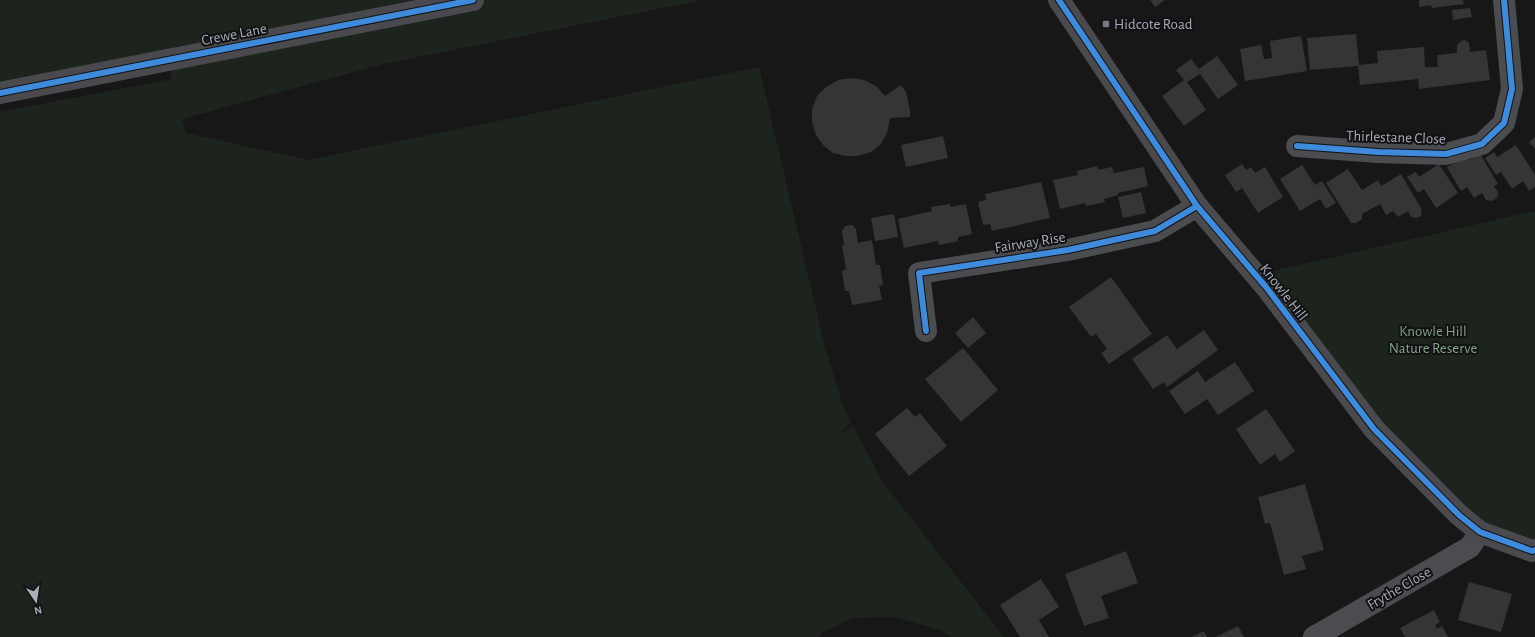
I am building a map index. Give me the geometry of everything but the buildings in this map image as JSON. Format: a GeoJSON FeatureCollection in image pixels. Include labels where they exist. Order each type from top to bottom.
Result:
{"type":"FeatureCollection","features":[{"type":"Feature","properties":{"kind":"street","name":"Crewe Lane"},"geometry":{"type":"LineString","coordinates":[[0,93],[473,0]]}},
{"type":"Feature","properties":{"kind":"street","name":"Knowle Hill"},"geometry":{"type":"LineString","coordinates":[[1059,0],[1197,206],[1266,288],[1374,429],[1459,515],[1480,532],[1535,550]]}},
{"type":"Feature","properties":{"kind":"street","name":"Thirlestane Close"},"geometry":{"type":"LineString","coordinates":[[1297,146],[1378,152],[1446,154],[1482,144],[1504,122],[1512,89],[1504,0]]}},
{"type":"Feature","properties":{"kind":"street","name":"Fairway Rise"},"geometry":{"type":"LineString","coordinates":[[926,331],[918,273],[1068,250],[1155,230],[1197,206]]}},
{"type":"Feature","properties":{"kind":"street","name":"Frythe Close"},"geometry":{"type":"LineString","coordinates":[[1314,637],[1470,547],[1480,532]]}},
{"type":"Feature","properties":{"kind":"green space"},"geometry":{"type":"Polygon","coordinates":[[[0,0],[702,0],[387,63],[182,119],[186,133],[308,160],[759,67],[825,347],[843,406],[851,422],[838,434],[854,427],[882,481],[1004,637],[951,637],[940,630],[894,617],[852,618],[822,633],[819,637],[0,637],[0,112],[172,79],[167,60],[0,93],[0,0]]]}},
{"type":"Feature","properties":{"kind":"green space","name":"Knowle Hill Nature Reserve"},"geometry":{"type":"Polygon","coordinates":[[[1535,211],[1535,550],[1469,523],[1255,275],[1535,211]]]}},
{"type":"Feature","properties":{"kind":"cycle path"},"geometry":{"type":"LineString","coordinates":[[0,93],[473,0]]}},
{"type":"Feature","properties":{"kind":"cycle path"},"geometry":{"type":"LineString","coordinates":[[1059,0],[1197,206],[1266,287],[1374,429],[1459,515],[1480,532],[1532,551],[1535,550]]}},
{"type":"Feature","properties":{"kind":"cycle path"},"geometry":{"type":"LineString","coordinates":[[1297,146],[1378,152],[1446,154],[1482,144],[1504,123],[1512,89],[1504,0]]}},
{"type":"Feature","properties":{"kind":"cycle path"},"geometry":{"type":"LineString","coordinates":[[926,331],[919,273],[1068,250],[1155,231],[1197,206]]}},
{"type":"Feature","properties":{"kind":"place","name":"Hidcote Road"},"geometry":{"type":"Point","coordinates":[1106,24]}}]}
